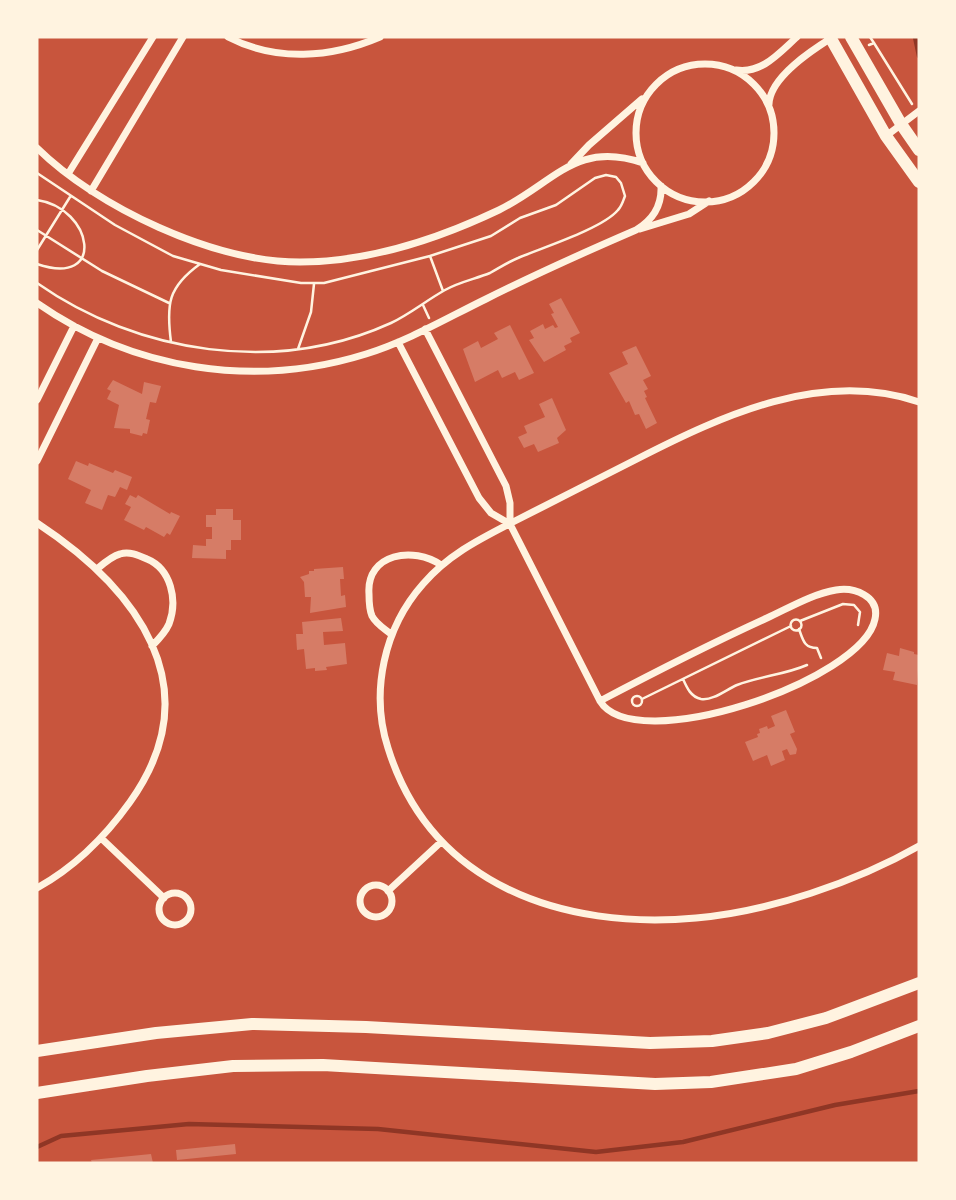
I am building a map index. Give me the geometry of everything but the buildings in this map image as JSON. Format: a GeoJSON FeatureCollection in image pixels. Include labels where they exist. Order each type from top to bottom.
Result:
{"type":"FeatureCollection","features":[{"type":"Feature","properties":{"kind":"main road"},"geometry":{"type":"LineString","coordinates":[[831,37],[886,136],[919,182]]}},
{"type":"Feature","properties":{"kind":"main road"},"geometry":{"type":"LineString","coordinates":[[851,37],[919,150]]}},
{"type":"Feature","properties":{"kind":"main road"},"geometry":{"type":"LineString","coordinates":[[37,1051],[156,1033],[252,1024],[366,1027],[650,1043],[712,1041],[768,1033],[826,1018],[919,983]]}},
{"type":"Feature","properties":{"kind":"main road"},"geometry":{"type":"LineString","coordinates":[[37,1093],[233,1066],[323,1065],[655,1084],[711,1083],[796,1069],[852,1052],[919,1026]]}},
{"type":"Feature","properties":{"kind":"street"},"geometry":{"type":"LineString","coordinates":[[68,174],[153,37]]}},
{"type":"Feature","properties":{"kind":"street"},"geometry":{"type":"LineString","coordinates":[[91,191],[184,37]]}},
{"type":"Feature","properties":{"kind":"street"},"geometry":{"type":"LineString","coordinates":[[228,37],[261,50],[301,55],[337,51],[380,37]]}},
{"type":"Feature","properties":{"kind":"street"},"geometry":{"type":"LineString","coordinates":[[568,167],[589,145],[670,74],[690,66],[711,64],[748,71],[758,69],[797,37]]}},
{"type":"Feature","properties":{"kind":"street"},"geometry":{"type":"LineString","coordinates":[[769,108],[771,91],[778,80],[831,37]]}},
{"type":"Feature","properties":{"kind":"street"},"geometry":{"type":"LineString","coordinates":[[647,95],[637,124],[637,144],[643,163],[661,186],[689,200],[709,201],[732,196],[752,183],[766,165],[771,154],[774,131],[769,108],[758,89],[732,69]]}},
{"type":"Feature","properties":{"kind":"street"},"geometry":{"type":"LineString","coordinates":[[886,136],[919,111]]}},
{"type":"Feature","properties":{"kind":"street"},"geometry":{"type":"LineString","coordinates":[[37,148],[91,191],[145,221],[203,243],[262,258],[297,262],[391,249],[467,224],[509,205],[587,158],[619,156],[643,163]]}},
{"type":"Feature","properties":{"kind":"street"},"geometry":{"type":"LineString","coordinates":[[636,230],[656,212],[661,186]]}},
{"type":"Feature","properties":{"kind":"street"},"geometry":{"type":"LineString","coordinates":[[37,303],[98,338],[161,360],[212,370],[250,372],[325,365],[367,354],[398,342],[541,272],[636,230],[689,215],[709,201]]}},
{"type":"Feature","properties":{"kind":"street"},"geometry":{"type":"LineString","coordinates":[[37,400],[74,326]]}},
{"type":"Feature","properties":{"kind":"street"},"geometry":{"type":"LineString","coordinates":[[425,329],[506,486],[510,503],[510,524],[600,701],[616,716],[662,721],[697,717],[734,708],[795,685],[837,664],[855,648],[869,633],[875,621],[876,610],[868,597],[858,591],[835,590],[815,596],[714,642],[600,701]]}},
{"type":"Feature","properties":{"kind":"street"},"geometry":{"type":"LineString","coordinates":[[37,461],[98,338]]}},
{"type":"Feature","properties":{"kind":"street"},"geometry":{"type":"LineString","coordinates":[[398,342],[479,498],[491,513],[510,524]]}},
{"type":"Feature","properties":{"kind":"street"},"geometry":{"type":"LineString","coordinates":[[919,402],[894,395],[853,390],[812,392],[775,401],[654,450],[461,549],[441,565],[413,596],[392,635],[382,675],[380,701],[383,729],[392,760],[407,794],[441,842],[477,872],[518,894],[583,912],[653,919],[697,918],[768,906],[843,880],[919,846]]}},
{"type":"Feature","properties":{"kind":"street"},"geometry":{"type":"LineString","coordinates":[[37,523],[97,569],[131,608],[152,646],[160,668],[166,713],[163,739],[143,783],[124,812],[102,838],[73,865],[37,888]]}},
{"type":"Feature","properties":{"kind":"street"},"geometry":{"type":"LineString","coordinates":[[97,569],[117,555],[130,553],[156,563],[165,571],[170,582],[171,615],[167,629],[152,646]]}},
{"type":"Feature","properties":{"kind":"street"},"geometry":{"type":"LineString","coordinates":[[392,635],[376,621],[370,611],[368,588],[375,568],[390,558],[411,554],[427,556],[441,565]]}},
{"type":"Feature","properties":{"kind":"street"},"geometry":{"type":"LineString","coordinates":[[102,838],[164,898]]}},
{"type":"Feature","properties":{"kind":"street"},"geometry":{"type":"LineString","coordinates":[[388,891],[441,842]]}},
{"type":"Feature","properties":{"kind":"street"},"geometry":{"type":"LineString","coordinates":[[376,885],[388,891],[391,904],[383,915],[370,915],[363,909],[361,896],[367,888],[376,885]]}},
{"type":"Feature","properties":{"kind":"street"},"geometry":{"type":"LineString","coordinates":[[177,893],[186,898],[191,911],[186,920],[178,925],[164,920],[159,912],[164,898],[177,893]]}},
{"type":"Feature","properties":{"kind":"path"},"geometry":{"type":"LineString","coordinates":[[870,37],[874,43]]}},
{"type":"Feature","properties":{"kind":"path"},"geometry":{"type":"LineString","coordinates":[[37,173],[146,243],[173,256],[263,278],[314,283],[324,283],[430,256],[491,236],[520,218],[556,205],[595,178],[606,174],[621,183],[625,196],[617,212],[606,219],[549,248],[518,258],[488,274],[443,291],[391,323],[336,343],[298,349],[235,353],[149,337],[72,305],[37,283]]}},
{"type":"Feature","properties":{"kind":"path"},"geometry":{"type":"LineString","coordinates":[[37,250],[71,197]]}},
{"type":"Feature","properties":{"kind":"path"},"geometry":{"type":"LineString","coordinates":[[37,200],[49,202],[69,213],[81,230],[84,246],[81,259],[74,267],[66,270],[37,264]]}},
{"type":"Feature","properties":{"kind":"path"},"geometry":{"type":"LineString","coordinates":[[37,230],[81,259],[169,303]]}},
{"type":"Feature","properties":{"kind":"path"},"geometry":{"type":"LineString","coordinates":[[430,256],[443,291]]}},
{"type":"Feature","properties":{"kind":"path"},"geometry":{"type":"LineString","coordinates":[[171,342],[169,303],[176,285],[200,264]]}},
{"type":"Feature","properties":{"kind":"path"},"geometry":{"type":"LineString","coordinates":[[298,349],[308,321],[314,283]]}},
{"type":"Feature","properties":{"kind":"path"},"geometry":{"type":"LineString","coordinates":[[642,699],[791,626],[793,620],[800,621],[843,604],[854,605],[860,612],[859,623],[855,629]]}},
{"type":"Feature","properties":{"kind":"path"},"geometry":{"type":"LineString","coordinates":[[800,621],[799,629],[804,644],[817,649],[822,659]]}},
{"type":"Feature","properties":{"kind":"path"},"geometry":{"type":"LineString","coordinates":[[791,626],[794,630],[799,629]]}},
{"type":"Feature","properties":{"kind":"path"},"geometry":{"type":"LineString","coordinates":[[683,679],[689,691],[696,697],[710,699],[738,685],[792,672],[830,653]]}},
{"type":"Feature","properties":{"kind":"waterway"},"geometry":{"type":"LineString","coordinates":[[915,37],[919,56]]}},
{"type":"Feature","properties":{"kind":"waterway"},"geometry":{"type":"LineString","coordinates":[[37,1147],[61,1136],[189,1124],[378,1129],[596,1152],[683,1142],[835,1105],[919,1091]]}}]}
